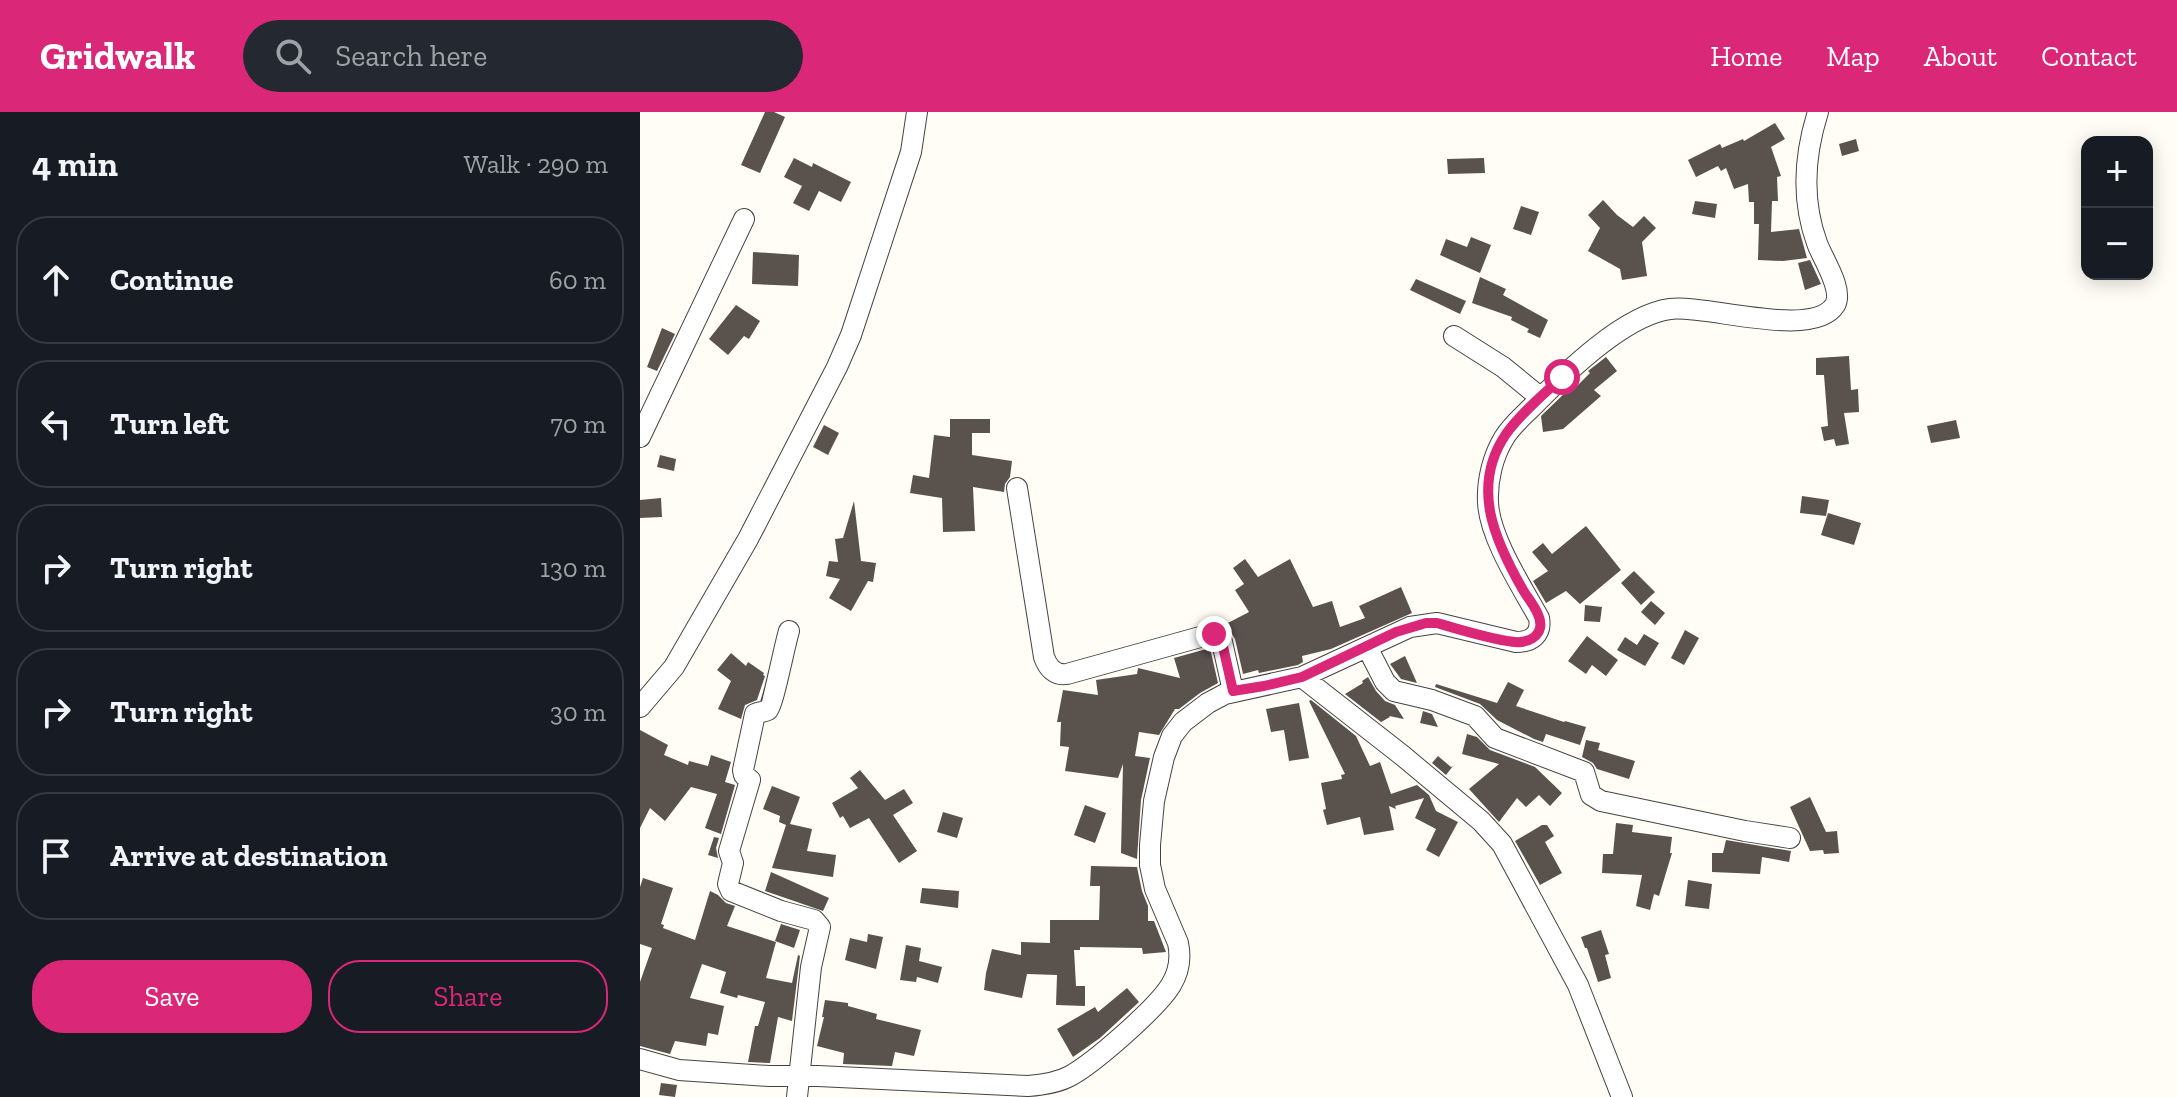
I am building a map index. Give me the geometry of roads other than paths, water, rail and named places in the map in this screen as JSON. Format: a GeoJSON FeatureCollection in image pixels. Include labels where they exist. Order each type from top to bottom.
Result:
{"type":"FeatureCollection","features":[{"type":"Feature","properties":{"kind":"street"},"geometry":{"type":"LineString","coordinates":[[640,707],[674,667],[748,539],[837,367],[851,335],[911,152],[917,112]]}},
{"type":"Feature","properties":{"kind":"street"},"geometry":{"type":"LineString","coordinates":[[640,1059],[679,1070],[769,1076],[798,1087],[1038,1085],[1069,1076],[1117,1040],[1168,990],[1179,964],[1178,943],[1155,889],[1150,865],[1153,813],[1161,770],[1177,728],[1191,715],[1233,691],[1302,677],[1396,632],[1426,623],[1516,642],[1531,640],[1538,633],[1539,618],[1521,587],[1489,513],[1492,466],[1502,441],[1562,377],[1617,332],[1661,311],[1694,309],[1786,321],[1814,318],[1832,309],[1837,300],[1837,289],[1813,233],[1805,200],[1811,139],[1818,112]]}},
{"type":"Feature","properties":{"kind":"street"},"geometry":{"type":"LineString","coordinates":[[640,437],[744,219]]}},
{"type":"Feature","properties":{"kind":"street"},"geometry":{"type":"LineString","coordinates":[[1454,336],[1498,363],[1541,398]]}},
{"type":"Feature","properties":{"kind":"street"},"geometry":{"type":"LineString","coordinates":[[1017,488],[1044,657],[1052,670],[1067,674],[1211,634],[1218,636],[1222,642],[1233,691]]}},
{"type":"Feature","properties":{"kind":"street"},"geometry":{"type":"LineString","coordinates":[[789,631],[771,705],[769,709],[755,714],[752,722],[743,770],[750,780],[729,851],[733,863],[728,884],[729,890],[735,893],[814,920],[820,927],[811,967],[798,1087]]}},
{"type":"Feature","properties":{"kind":"street"},"geometry":{"type":"LineString","coordinates":[[1367,647],[1392,690],[1432,700],[1475,716],[1498,739],[1584,772],[1591,795],[1601,801],[1790,838]]}},
{"type":"Feature","properties":{"kind":"street"},"geometry":{"type":"LineString","coordinates":[[1302,677],[1481,821],[1502,844],[1578,985],[1622,1097]]}}]}
